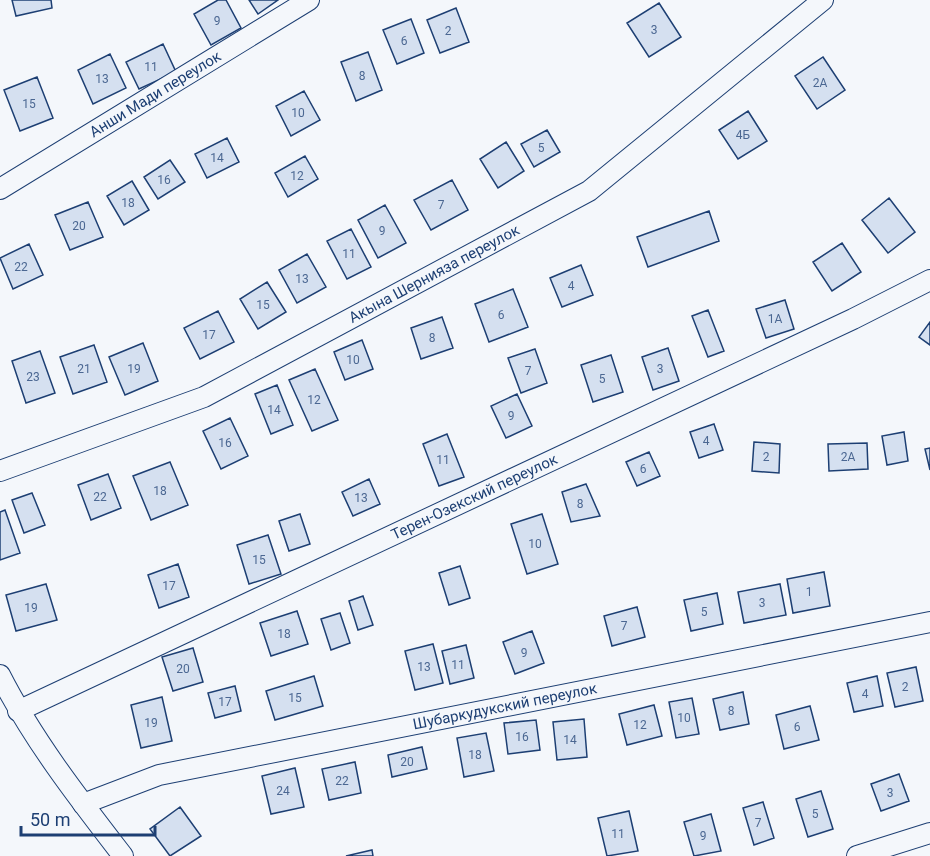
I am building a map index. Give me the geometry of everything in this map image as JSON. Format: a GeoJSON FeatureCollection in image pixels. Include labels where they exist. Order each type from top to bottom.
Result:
{"type":"FeatureCollection","features":[{"type":"Feature","properties":{"kind":"street","name":"Анши Мади переулок"},"geometry":{"type":"LineString","coordinates":[[0,189],[309,0]]}},
{"type":"Feature","properties":{"kind":"street","name":"Акына Шернияза переулок"},"geometry":{"type":"LineString","coordinates":[[0,471],[204,397],[589,191],[823,0]]}},
{"type":"Feature","properties":{"kind":"street","name":"Терен-Озекский переулок"},"geometry":{"type":"LineString","coordinates":[[18,711],[853,319],[930,280]]}},
{"type":"Feature","properties":{"kind":"street","name":"Шубаркудукский переулок"},"geometry":{"type":"LineString","coordinates":[[83,804],[159,775],[930,622]]}},
{"type":"Feature","properties":{"kind":"street"},"geometry":{"type":"LineString","coordinates":[[2,681],[18,711],[83,804],[123,856]]}},
{"type":"Feature","properties":{"kind":"street"},"geometry":{"type":"LineString","coordinates":[[857,856],[930,833]]}},
{"type":"Feature","properties":{"kind":"building"},"geometry":{"type":"Polygon","coordinates":[[[12,0],[51,0],[52,8],[16,16],[12,0]]]}},
{"type":"Feature","properties":{"kind":"building"},"geometry":{"type":"Polygon","coordinates":[[[218,0],[226,0],[241,28],[211,45],[194,14],[218,0]]]}},
{"type":"Feature","properties":{"kind":"building"},"geometry":{"type":"Polygon","coordinates":[[[249,0],[278,0],[258,14],[249,0]]]}},
{"type":"Feature","properties":{"kind":"building"},"geometry":{"type":"Polygon","coordinates":[[[659,3],[681,37],[649,57],[627,23],[659,3]]]}},
{"type":"Feature","properties":{"kind":"building"},"geometry":{"type":"Polygon","coordinates":[[[456,8],[469,42],[440,53],[427,20],[456,8]]]}},
{"type":"Feature","properties":{"kind":"building"},"geometry":{"type":"Polygon","coordinates":[[[411,19],[424,53],[397,64],[383,30],[411,19]]]}},
{"type":"Feature","properties":{"kind":"building"},"geometry":{"type":"Polygon","coordinates":[[[163,44],[176,72],[139,89],[126,62],[163,44]]]}},
{"type":"Feature","properties":{"kind":"building"},"geometry":{"type":"Polygon","coordinates":[[[368,52],[382,90],[356,101],[341,62],[368,52]]]}},
{"type":"Feature","properties":{"kind":"building"},"geometry":{"type":"Polygon","coordinates":[[[110,54],[126,88],[93,104],[78,70],[110,54]]]}},
{"type":"Feature","properties":{"kind":"building"},"geometry":{"type":"Polygon","coordinates":[[[823,57],[845,90],[817,109],[795,76],[823,57]]]}},
{"type":"Feature","properties":{"kind":"building"},"geometry":{"type":"Polygon","coordinates":[[[37,77],[53,118],[20,131],[4,90],[37,77]]]}},
{"type":"Feature","properties":{"kind":"building"},"geometry":{"type":"Polygon","coordinates":[[[304,91],[320,120],[291,136],[276,106],[304,91]]]}},
{"type":"Feature","properties":{"kind":"building"},"geometry":{"type":"Polygon","coordinates":[[[748,111],[767,141],[738,159],[719,130],[748,111]]]}},
{"type":"Feature","properties":{"kind":"building"},"geometry":{"type":"Polygon","coordinates":[[[547,130],[560,152],[534,167],[521,144],[547,130]]]}},
{"type":"Feature","properties":{"kind":"building"},"geometry":{"type":"Polygon","coordinates":[[[227,138],[239,162],[207,178],[195,154],[227,138]]]}},
{"type":"Feature","properties":{"kind":"building"},"geometry":{"type":"Polygon","coordinates":[[[506,142],[524,171],[498,188],[480,159],[506,142]]]}},
{"type":"Feature","properties":{"kind":"building"},"geometry":{"type":"Polygon","coordinates":[[[305,156],[318,179],[288,197],[275,173],[305,156]]]}},
{"type":"Feature","properties":{"kind":"building"},"geometry":{"type":"Polygon","coordinates":[[[170,160],[185,182],[158,199],[144,177],[170,160]]]}},
{"type":"Feature","properties":{"kind":"building"},"geometry":{"type":"Polygon","coordinates":[[[452,180],[468,210],[431,230],[414,200],[452,180]]]}},
{"type":"Feature","properties":{"kind":"building"},"geometry":{"type":"Polygon","coordinates":[[[132,181],[149,210],[124,225],[107,196],[132,181]]]}},
{"type":"Feature","properties":{"kind":"building"},"geometry":{"type":"Polygon","coordinates":[[[889,198],[915,232],[888,253],[862,220],[889,198]]]}},
{"type":"Feature","properties":{"kind":"building"},"geometry":{"type":"Polygon","coordinates":[[[88,202],[103,237],[70,250],[55,215],[88,202]]]}},
{"type":"Feature","properties":{"kind":"building"},"geometry":{"type":"Polygon","coordinates":[[[385,205],[406,243],[378,258],[358,220],[385,205]]]}},
{"type":"Feature","properties":{"kind":"building"},"geometry":{"type":"Polygon","coordinates":[[[709,211],[719,241],[648,267],[637,237],[709,211]]]}},
{"type":"Feature","properties":{"kind":"building"},"geometry":{"type":"Polygon","coordinates":[[[351,229],[371,267],[347,279],[327,241],[351,229]]]}},
{"type":"Feature","properties":{"kind":"building"},"geometry":{"type":"Polygon","coordinates":[[[842,243],[861,272],[832,291],[813,262],[842,243]]]}},
{"type":"Feature","properties":{"kind":"building"},"geometry":{"type":"Polygon","coordinates":[[[29,244],[43,275],[13,289],[0,258],[29,244]]]}},
{"type":"Feature","properties":{"kind":"building"},"geometry":{"type":"Polygon","coordinates":[[[307,254],[326,287],[297,303],[279,270],[307,254]]]}},
{"type":"Feature","properties":{"kind":"building"},"geometry":{"type":"Polygon","coordinates":[[[581,265],[593,295],[562,307],[550,278],[581,265]]]}},
{"type":"Feature","properties":{"kind":"building"},"geometry":{"type":"Polygon","coordinates":[[[267,282],[286,312],[258,329],[240,299],[267,282]]]}},
{"type":"Feature","properties":{"kind":"building"},"geometry":{"type":"Polygon","coordinates":[[[513,289],[528,327],[489,342],[475,304],[513,289]]]}},
{"type":"Feature","properties":{"kind":"building"},"geometry":{"type":"Polygon","coordinates":[[[785,300],[794,329],[766,338],[756,309],[785,300]]]}},
{"type":"Feature","properties":{"kind":"building"},"geometry":{"type":"Polygon","coordinates":[[[708,310],[724,351],[708,357],[692,316],[708,310]]]}},
{"type":"Feature","properties":{"kind":"building"},"geometry":{"type":"Polygon","coordinates":[[[218,311],[234,342],[200,359],[184,328],[218,311]]]}},
{"type":"Feature","properties":{"kind":"building"},"geometry":{"type":"Polygon","coordinates":[[[442,317],[453,348],[421,359],[411,328],[442,317]]]}},
{"type":"Feature","properties":{"kind":"building"},"geometry":{"type":"Polygon","coordinates":[[[930,322],[930,345],[919,337],[930,322]]]}},
{"type":"Feature","properties":{"kind":"building"},"geometry":{"type":"Polygon","coordinates":[[[362,340],[373,369],[345,380],[334,352],[362,340]]]}},
{"type":"Feature","properties":{"kind":"building"},"geometry":{"type":"Polygon","coordinates":[[[143,343],[158,381],[125,395],[109,357],[143,343]]]}},
{"type":"Feature","properties":{"kind":"building"},"geometry":{"type":"Polygon","coordinates":[[[94,345],[107,382],[73,394],[60,357],[94,345]]]}},
{"type":"Feature","properties":{"kind":"building"},"geometry":{"type":"Polygon","coordinates":[[[668,348],[679,381],[653,390],[642,357],[668,348]]]}},
{"type":"Feature","properties":{"kind":"building"},"geometry":{"type":"Polygon","coordinates":[[[535,349],[547,383],[521,393],[508,358],[535,349]]]}},
{"type":"Feature","properties":{"kind":"building"},"geometry":{"type":"Polygon","coordinates":[[[40,351],[55,393],[26,403],[12,361],[40,351]]]}},
{"type":"Feature","properties":{"kind":"building"},"geometry":{"type":"Polygon","coordinates":[[[611,355],[623,392],[593,402],[581,365],[611,355]]]}},
{"type":"Feature","properties":{"kind":"building"},"geometry":{"type":"Polygon","coordinates":[[[315,369],[338,420],[312,431],[289,380],[315,369]]]}},
{"type":"Feature","properties":{"kind":"building"},"geometry":{"type":"Polygon","coordinates":[[[277,385],[293,425],[271,434],[255,394],[277,385]]]}},
{"type":"Feature","properties":{"kind":"building"},"geometry":{"type":"Polygon","coordinates":[[[517,394],[532,426],[506,438],[491,406],[517,394]]]}},
{"type":"Feature","properties":{"kind":"building"},"geometry":{"type":"Polygon","coordinates":[[[230,418],[248,456],[221,469],[203,431],[230,418]]]}},
{"type":"Feature","properties":{"kind":"building"},"geometry":{"type":"Polygon","coordinates":[[[714,424],[723,450],[699,458],[690,432],[714,424]]]}},
{"type":"Feature","properties":{"kind":"building"},"geometry":{"type":"Polygon","coordinates":[[[904,432],[908,461],[887,465],[882,436],[904,432]]]}},
{"type":"Feature","properties":{"kind":"building"},"geometry":{"type":"Polygon","coordinates":[[[447,434],[464,477],[439,486],[423,444],[447,434]]]}},
{"type":"Feature","properties":{"kind":"building"},"geometry":{"type":"Polygon","coordinates":[[[754,442],[780,444],[779,473],[752,471],[754,442]]]}},
{"type":"Feature","properties":{"kind":"building"},"geometry":{"type":"Polygon","coordinates":[[[867,443],[868,469],[829,471],[828,444],[867,443]]]}},
{"type":"Feature","properties":{"kind":"building"},"geometry":{"type":"Polygon","coordinates":[[[930,448],[930,470],[925,449],[930,448]]]}},
{"type":"Feature","properties":{"kind":"building"},"geometry":{"type":"Polygon","coordinates":[[[649,452],[660,476],[637,486],[626,462],[649,452]]]}},
{"type":"Feature","properties":{"kind":"building"},"geometry":{"type":"Polygon","coordinates":[[[170,462],[188,505],[151,520],[133,476],[170,462]]]}},
{"type":"Feature","properties":{"kind":"building"},"geometry":{"type":"Polygon","coordinates":[[[108,474],[121,508],[91,520],[78,485],[108,474]]]}},
{"type":"Feature","properties":{"kind":"building"},"geometry":{"type":"Polygon","coordinates":[[[369,479],[380,504],[353,516],[342,492],[369,479]]]}},
{"type":"Feature","properties":{"kind":"building"},"geometry":{"type":"Polygon","coordinates":[[[586,484],[600,516],[571,522],[562,492],[586,484]]]}},
{"type":"Feature","properties":{"kind":"building"},"geometry":{"type":"Polygon","coordinates":[[[32,493],[45,525],[24,533],[12,500],[32,493]]]}},
{"type":"Feature","properties":{"kind":"building"},"geometry":{"type":"Polygon","coordinates":[[[5,510],[20,553],[0,560],[0,512],[5,510]]]}},
{"type":"Feature","properties":{"kind":"building"},"geometry":{"type":"Polygon","coordinates":[[[300,514],[310,544],[289,551],[279,521],[300,514]]]}},
{"type":"Feature","properties":{"kind":"building"},"geometry":{"type":"Polygon","coordinates":[[[542,514],[558,564],[527,574],[511,524],[542,514]]]}},
{"type":"Feature","properties":{"kind":"building"},"geometry":{"type":"Polygon","coordinates":[[[268,535],[281,574],[249,584],[237,545],[268,535]]]}},
{"type":"Feature","properties":{"kind":"building"},"geometry":{"type":"Polygon","coordinates":[[[178,564],[189,597],[159,608],[148,575],[178,564]]]}},
{"type":"Feature","properties":{"kind":"building"},"geometry":{"type":"Polygon","coordinates":[[[460,566],[470,598],[449,605],[439,573],[460,566]]]}},
{"type":"Feature","properties":{"kind":"building"},"geometry":{"type":"Polygon","coordinates":[[[824,572],[830,606],[793,613],[787,579],[824,572]]]}},
{"type":"Feature","properties":{"kind":"building"},"geometry":{"type":"Polygon","coordinates":[[[46,584],[57,620],[16,631],[6,595],[46,584]]]}},
{"type":"Feature","properties":{"kind":"building"},"geometry":{"type":"Polygon","coordinates":[[[780,584],[786,615],[744,623],[738,592],[780,584]]]}},
{"type":"Feature","properties":{"kind":"building"},"geometry":{"type":"Polygon","coordinates":[[[717,593],[723,624],[691,631],[684,600],[717,593]]]}},
{"type":"Feature","properties":{"kind":"building"},"geometry":{"type":"Polygon","coordinates":[[[363,596],[373,625],[358,630],[349,601],[363,596]]]}},
{"type":"Feature","properties":{"kind":"building"},"geometry":{"type":"Polygon","coordinates":[[[637,607],[645,637],[612,646],[604,616],[637,607]]]}},
{"type":"Feature","properties":{"kind":"building"},"geometry":{"type":"Polygon","coordinates":[[[297,611],[308,644],[271,656],[260,623],[297,611]]]}},
{"type":"Feature","properties":{"kind":"building"},"geometry":{"type":"Polygon","coordinates":[[[340,613],[350,643],[331,650],[321,619],[340,613]]]}},
{"type":"Feature","properties":{"kind":"building"},"geometry":{"type":"Polygon","coordinates":[[[532,631],[544,663],[515,674],[503,642],[532,631]]]}},
{"type":"Feature","properties":{"kind":"building"},"geometry":{"type":"Polygon","coordinates":[[[433,644],[443,683],[415,690],[405,651],[433,644]]]}},
{"type":"Feature","properties":{"kind":"building"},"geometry":{"type":"Polygon","coordinates":[[[466,645],[474,678],[450,684],[442,651],[466,645]]]}},
{"type":"Feature","properties":{"kind":"building"},"geometry":{"type":"Polygon","coordinates":[[[193,648],[203,682],[173,691],[162,657],[193,648]]]}},
{"type":"Feature","properties":{"kind":"building"},"geometry":{"type":"Polygon","coordinates":[[[916,667],[923,701],[895,707],[887,673],[916,667]]]}},
{"type":"Feature","properties":{"kind":"building"},"geometry":{"type":"Polygon","coordinates":[[[314,676],[323,706],[275,720],[266,691],[314,676]]]}},
{"type":"Feature","properties":{"kind":"building"},"geometry":{"type":"Polygon","coordinates":[[[877,676],[883,706],[854,712],[847,683],[877,676]]]}},
{"type":"Feature","properties":{"kind":"building"},"geometry":{"type":"Polygon","coordinates":[[[235,686],[241,711],[215,718],[208,693],[235,686]]]}},
{"type":"Feature","properties":{"kind":"building"},"geometry":{"type":"Polygon","coordinates":[[[743,692],[749,724],[720,730],[713,699],[743,692]]]}},
{"type":"Feature","properties":{"kind":"building"},"geometry":{"type":"Polygon","coordinates":[[[162,697],[172,741],[141,748],[131,705],[162,697]]]}},
{"type":"Feature","properties":{"kind":"building"},"geometry":{"type":"Polygon","coordinates":[[[692,698],[699,734],[676,738],[669,702],[692,698]]]}},
{"type":"Feature","properties":{"kind":"building"},"geometry":{"type":"Polygon","coordinates":[[[654,705],[662,736],[627,745],[619,714],[654,705]]]}},
{"type":"Feature","properties":{"kind":"building"},"geometry":{"type":"Polygon","coordinates":[[[810,706],[819,740],[784,749],[776,715],[810,706]]]}},
{"type":"Feature","properties":{"kind":"building"},"geometry":{"type":"Polygon","coordinates":[[[584,719],[587,757],[557,760],[553,722],[584,719]]]}},
{"type":"Feature","properties":{"kind":"building"},"geometry":{"type":"Polygon","coordinates":[[[536,720],[540,750],[508,754],[504,723],[536,720]]]}},
{"type":"Feature","properties":{"kind":"building"},"geometry":{"type":"Polygon","coordinates":[[[486,733],[494,771],[464,777],[457,738],[486,733]]]}},
{"type":"Feature","properties":{"kind":"building"},"geometry":{"type":"Polygon","coordinates":[[[422,747],[427,769],[392,777],[388,755],[422,747]]]}},
{"type":"Feature","properties":{"kind":"building"},"geometry":{"type":"Polygon","coordinates":[[[355,762],[361,793],[329,800],[322,769],[355,762]]]}},
{"type":"Feature","properties":{"kind":"building"},"geometry":{"type":"Polygon","coordinates":[[[295,768],[304,807],[271,814],[262,776],[295,768]]]}},
{"type":"Feature","properties":{"kind":"building"},"geometry":{"type":"Polygon","coordinates":[[[899,774],[909,801],[881,811],[871,784],[899,774]]]}},
{"type":"Feature","properties":{"kind":"building"},"geometry":{"type":"Polygon","coordinates":[[[821,791],[833,829],[808,837],[796,799],[821,791]]]}},
{"type":"Feature","properties":{"kind":"building"},"geometry":{"type":"Polygon","coordinates":[[[763,802],[774,838],[754,845],[743,808],[763,802]]]}},
{"type":"Feature","properties":{"kind":"building"},"geometry":{"type":"Polygon","coordinates":[[[180,807],[201,836],[170,856],[150,829],[180,807]]]}},
{"type":"Feature","properties":{"kind":"building"},"geometry":{"type":"Polygon","coordinates":[[[629,811],[638,851],[607,856],[598,818],[629,811]]]}},
{"type":"Feature","properties":{"kind":"building"},"geometry":{"type":"Polygon","coordinates":[[[711,814],[721,851],[694,856],[684,822],[711,814]]]}},
{"type":"Feature","properties":{"kind":"building"},"geometry":{"type":"Polygon","coordinates":[[[372,850],[373,856],[346,856],[372,850]]]}}]}
